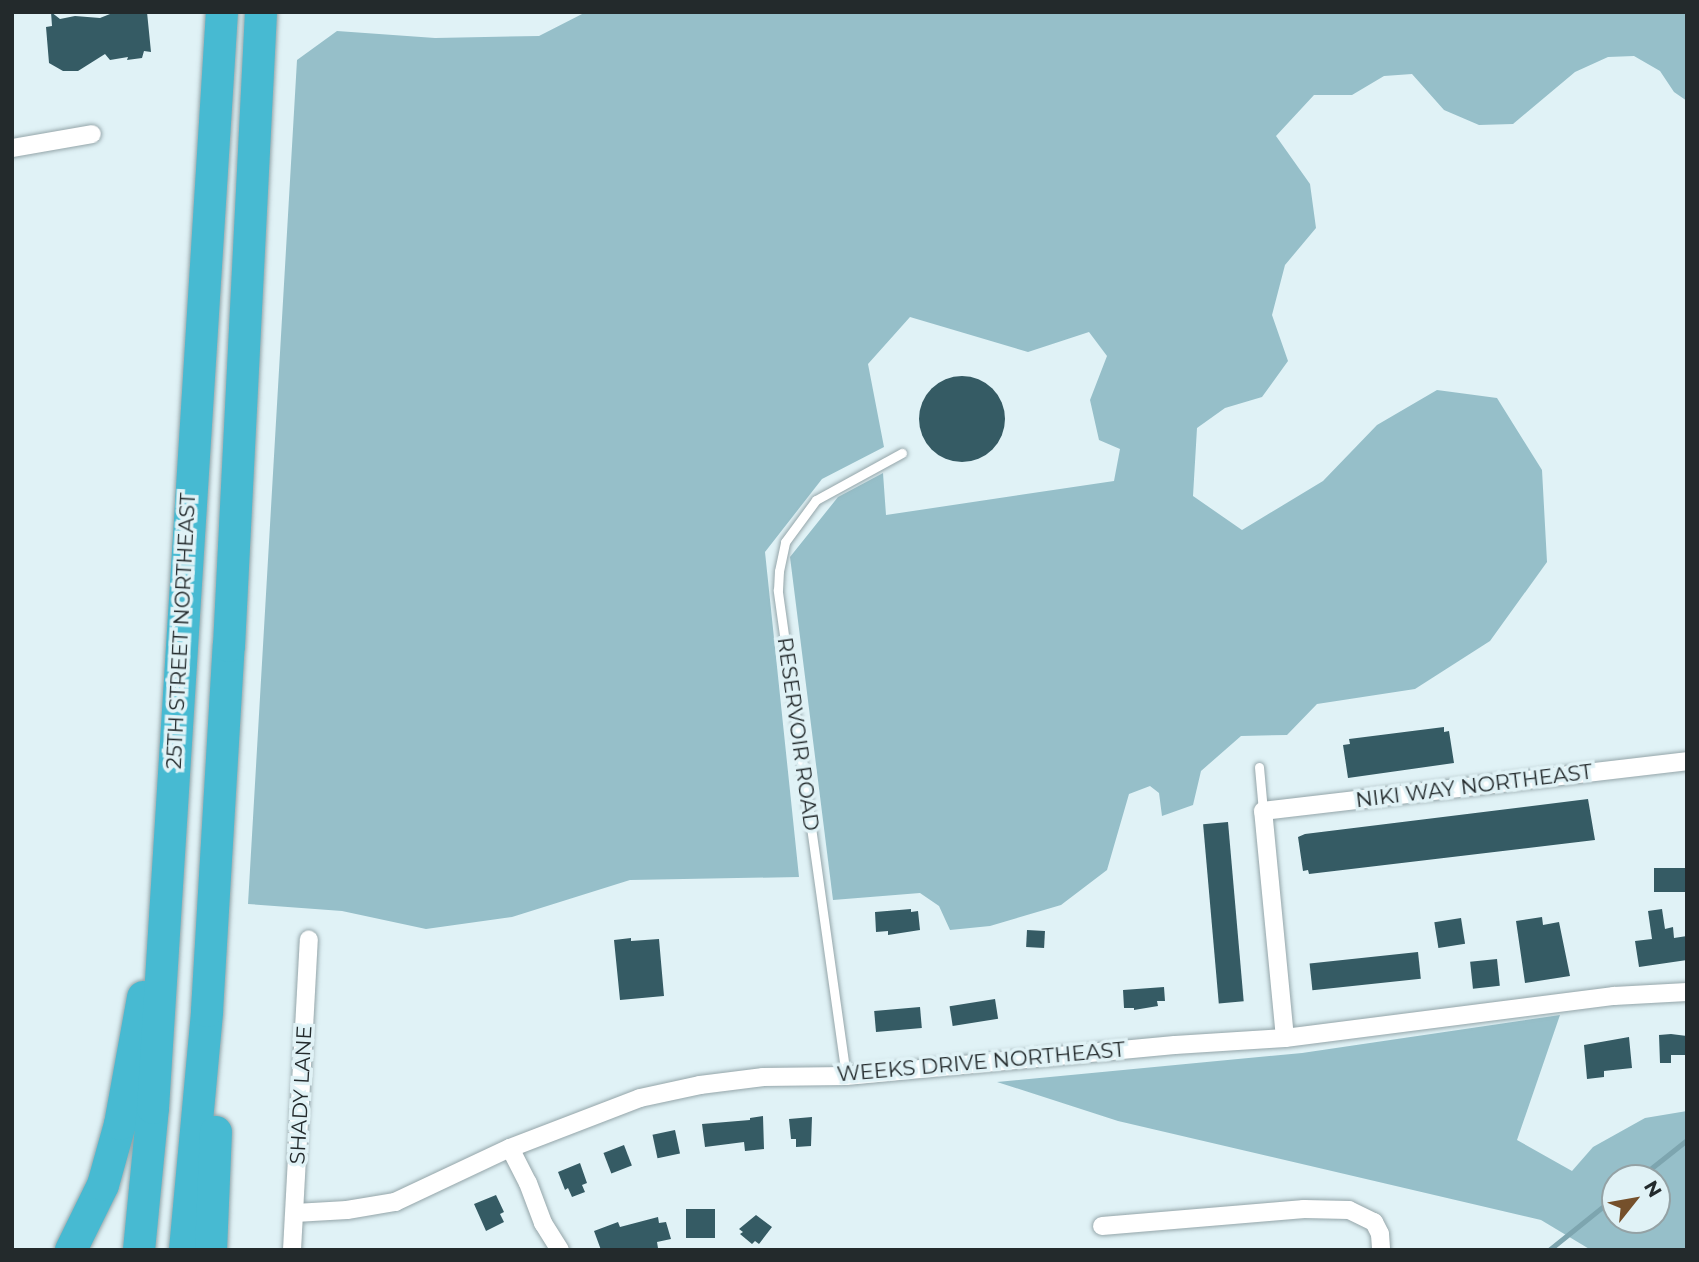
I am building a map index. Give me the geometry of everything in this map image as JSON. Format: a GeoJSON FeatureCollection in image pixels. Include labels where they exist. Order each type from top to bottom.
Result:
{"type":"FeatureCollection","features":[{"type":"Feature","properties":{"kind":"highway","name":"25TH STREET NORTHEAST"},"geometry":{"type":"LineString","coordinates":[[139,1250],[153,1108],[222,12]]}},
{"type":"Feature","properties":{"kind":"highway"},"geometry":{"type":"LineString","coordinates":[[185,1250],[207,1011],[229,646],[261,12]]}},
{"type":"Feature","properties":{"kind":"highway"},"geometry":{"type":"LineString","coordinates":[[71,1250],[103,1185],[120,1124],[141,1004],[161,954]]}},
{"type":"Feature","properties":{"kind":"highway"},"geometry":{"type":"LineString","coordinates":[[207,1011],[218,1080],[211,1250]]}},
{"type":"Feature","properties":{"kind":"street"},"geometry":{"type":"LineString","coordinates":[[12,148],[92,134]]}},
{"type":"Feature","properties":{"kind":"street","name":"NIKI WAY NORTHEAST"},"geometry":{"type":"LineString","coordinates":[[1263,811],[1686,761]]}},
{"type":"Feature","properties":{"kind":"street"},"geometry":{"type":"LineString","coordinates":[[1263,811],[1285,1038]]}},
{"type":"Feature","properties":{"kind":"street","name":"SHADY LANE"},"geometry":{"type":"LineString","coordinates":[[292,1250],[309,939]]}},
{"type":"Feature","properties":{"kind":"street","name":"WEEKS DRIVE NORTHEAST"},"geometry":{"type":"LineString","coordinates":[[295,1213],[347,1210],[395,1202],[510,1148],[640,1098],[676,1090],[763,1077],[846,1076],[1175,1045],[1285,1038],[1614,996],[1687,992]]}},
{"type":"Feature","properties":{"kind":"street"},"geometry":{"type":"LineString","coordinates":[[510,1148],[528,1183],[543,1223],[560,1250]]}},
{"type":"Feature","properties":{"kind":"street"},"geometry":{"type":"LineString","coordinates":[[1102,1226],[1304,1209],[1349,1210],[1374,1223],[1380,1234],[1381,1250]]}},
{"type":"Feature","properties":{"kind":"lane","name":"RESERVOIR ROAD"},"geometry":{"type":"LineString","coordinates":[[846,1076],[778,590],[779,571],[785,542],[816,500],[902,453]]}},
{"type":"Feature","properties":{"kind":"lane"},"geometry":{"type":"LineString","coordinates":[[1259,767],[1263,811]]}},
{"type":"Feature","properties":{"kind":"shaded area"},"geometry":{"type":"Polygon","coordinates":[[[586,12],[1687,12],[1687,101],[1674,92],[1660,71],[1634,56],[1608,57],[1575,72],[1513,124],[1479,125],[1444,110],[1412,74],[1384,76],[1352,95],[1314,95],[1276,136],[1310,184],[1316,228],[1285,265],[1272,315],[1288,361],[1262,397],[1225,408],[1197,428],[1193,496],[1242,530],[1323,481],[1377,425],[1437,390],[1497,398],[1542,470],[1547,562],[1490,641],[1415,689],[1317,704],[1287,735],[1241,736],[1201,771],[1193,805],[1162,816],[1159,793],[1150,786],[1129,794],[1107,870],[1061,905],[990,926],[950,930],[939,906],[920,893],[833,900],[790,557],[838,497],[883,473],[886,515],[1114,481],[1120,449],[1099,440],[1090,400],[1107,356],[1089,332],[1028,352],[910,317],[868,364],[884,447],[822,479],[765,552],[799,877],[630,880],[512,917],[426,929],[342,911],[248,904],[297,60],[337,31],[435,38],[539,36],[586,12]]]}},
{"type":"Feature","properties":{"kind":"shaded area"},"geometry":{"type":"Polygon","coordinates":[[[1560,1015],[1517,1140],[1572,1171],[1593,1147],[1645,1118],[1687,1111],[1687,1250],[1591,1250],[1541,1220],[1118,1121],[997,1082],[1302,1053],[1560,1015]]]}},
{"type":"Feature","properties":{"kind":"building"},"geometry":{"type":"Polygon","coordinates":[[[51,12],[60,19],[75,16],[100,18],[115,12],[147,12],[151,52],[144,51],[142,58],[127,60],[128,57],[110,60],[105,54],[78,71],[63,71],[49,63],[46,27],[52,26],[51,12]]]}},
{"type":"Feature","properties":{"kind":"building"},"geometry":{"type":"Polygon","coordinates":[[[962,376],[986,383],[998,395],[1005,419],[998,443],[986,455],[962,462],[938,455],[926,443],[919,419],[926,395],[938,383],[962,376]]]}},
{"type":"Feature","properties":{"kind":"building"},"geometry":{"type":"Polygon","coordinates":[[[1444,727],[1444,732],[1449,731],[1454,763],[1348,778],[1343,745],[1350,744],[1349,739],[1444,727]]]}},
{"type":"Feature","properties":{"kind":"building"},"geometry":{"type":"Polygon","coordinates":[[[1588,799],[1595,840],[1309,874],[1308,870],[1303,871],[1298,837],[1305,834],[1588,799]]]}},
{"type":"Feature","properties":{"kind":"building"},"geometry":{"type":"Polygon","coordinates":[[[1228,822],[1244,1001],[1219,1003],[1203,824],[1228,822]]]}},
{"type":"Feature","properties":{"kind":"building"},"geometry":{"type":"Polygon","coordinates":[[[1654,868],[1687,868],[1687,892],[1654,892],[1654,868]]]}},
{"type":"Feature","properties":{"kind":"building"},"geometry":{"type":"Polygon","coordinates":[[[911,909],[911,912],[918,911],[920,930],[888,935],[888,931],[876,932],[875,912],[911,909]]]}},
{"type":"Feature","properties":{"kind":"building"},"geometry":{"type":"Polygon","coordinates":[[[1662,909],[1665,929],[1673,927],[1674,938],[1687,936],[1687,960],[1639,967],[1635,941],[1652,939],[1648,911],[1662,909]]]}},
{"type":"Feature","properties":{"kind":"building"},"geometry":{"type":"Polygon","coordinates":[[[1542,917],[1543,925],[1559,922],[1570,976],[1525,983],[1516,921],[1542,917]]]}},
{"type":"Feature","properties":{"kind":"building"},"geometry":{"type":"Polygon","coordinates":[[[1461,918],[1465,944],[1438,948],[1434,922],[1461,918]]]}},
{"type":"Feature","properties":{"kind":"building"},"geometry":{"type":"Polygon","coordinates":[[[1027,930],[1045,931],[1044,948],[1026,947],[1027,930]]]}},
{"type":"Feature","properties":{"kind":"building"},"geometry":{"type":"Polygon","coordinates":[[[631,938],[631,941],[659,939],[664,996],[620,1000],[614,940],[631,938]]]}},
{"type":"Feature","properties":{"kind":"building"},"geometry":{"type":"Polygon","coordinates":[[[1418,952],[1421,979],[1312,990],[1310,963],[1418,952]]]}},
{"type":"Feature","properties":{"kind":"building"},"geometry":{"type":"Polygon","coordinates":[[[1497,959],[1500,986],[1473,989],[1470,962],[1497,959]]]}},
{"type":"Feature","properties":{"kind":"building"},"geometry":{"type":"Polygon","coordinates":[[[1164,987],[1165,1001],[1157,1001],[1158,1006],[1134,1010],[1124,1008],[1123,990],[1164,987]]]}},
{"type":"Feature","properties":{"kind":"building"},"geometry":{"type":"Polygon","coordinates":[[[995,999],[998,1019],[953,1026],[950,1006],[995,999]]]}},
{"type":"Feature","properties":{"kind":"building"},"geometry":{"type":"Polygon","coordinates":[[[920,1007],[922,1028],[876,1032],[874,1011],[920,1007]]]}},
{"type":"Feature","properties":{"kind":"building"},"geometry":{"type":"Polygon","coordinates":[[[1659,1035],[1687,1036],[1687,1055],[1671,1055],[1671,1063],[1660,1063],[1659,1035]]]}},
{"type":"Feature","properties":{"kind":"building"},"geometry":{"type":"Polygon","coordinates":[[[1629,1037],[1632,1068],[1604,1071],[1604,1077],[1587,1079],[1584,1045],[1629,1037]]]}},
{"type":"Feature","properties":{"kind":"building"},"geometry":{"type":"Polygon","coordinates":[[[763,1116],[764,1149],[745,1151],[744,1142],[705,1147],[702,1124],[750,1120],[763,1116]]]}},
{"type":"Feature","properties":{"kind":"building"},"geometry":{"type":"Polygon","coordinates":[[[812,1117],[811,1146],[796,1147],[796,1139],[791,1139],[789,1119],[812,1117]]]}},
{"type":"Feature","properties":{"kind":"building"},"geometry":{"type":"Polygon","coordinates":[[[675,1130],[680,1153],[657,1158],[653,1135],[675,1130]]]}},
{"type":"Feature","properties":{"kind":"building"},"geometry":{"type":"Polygon","coordinates":[[[624,1145],[632,1166],[611,1173],[603,1153],[624,1145]]]}},
{"type":"Feature","properties":{"kind":"building"},"geometry":{"type":"Polygon","coordinates":[[[580,1163],[587,1183],[582,1185],[585,1192],[572,1197],[568,1188],[565,1190],[558,1172],[580,1163]]]}},
{"type":"Feature","properties":{"kind":"building"},"geometry":{"type":"Polygon","coordinates":[[[496,1195],[504,1212],[500,1214],[504,1222],[486,1231],[474,1204],[496,1195]]]}},
{"type":"Feature","properties":{"kind":"building"},"geometry":{"type":"Polygon","coordinates":[[[686,1209],[715,1209],[715,1238],[686,1238],[686,1209]]]}},
{"type":"Feature","properties":{"kind":"building"},"geometry":{"type":"Polygon","coordinates":[[[756,1215],[772,1227],[759,1244],[755,1241],[752,1244],[740,1234],[743,1232],[739,1229],[756,1215]]]}},
{"type":"Feature","properties":{"kind":"building"},"geometry":{"type":"Polygon","coordinates":[[[658,1217],[659,1223],[666,1222],[671,1239],[657,1242],[658,1248],[601,1250],[594,1231],[618,1222],[620,1227],[658,1217]]]}},
{"type":"Feature","properties":{"kind":"waterway"},"geometry":{"type":"LineString","coordinates":[[1657,1164],[1687,1140]]}},
{"type":"Feature","properties":{"kind":"waterway"},"geometry":{"type":"LineString","coordinates":[[1549,1250],[1601,1208]]}}]}
